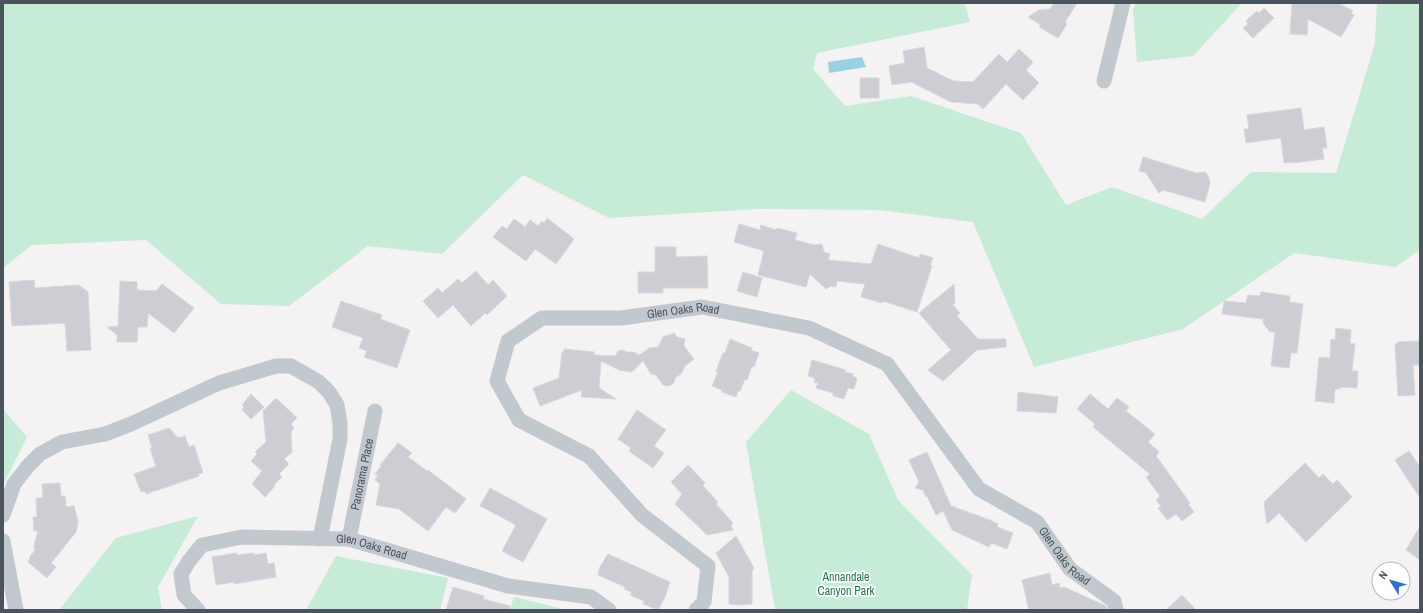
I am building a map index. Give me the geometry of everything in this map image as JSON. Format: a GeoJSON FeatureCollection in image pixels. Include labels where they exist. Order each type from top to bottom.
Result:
{"type":"FeatureCollection","features":[{"type":"Feature","properties":{"kind":"street"},"geometry":{"type":"LineString","coordinates":[[1104,82],[1123,3]]}},
{"type":"Feature","properties":{"kind":"street","name":"Glen Oaks Road"},"geometry":{"type":"LineString","coordinates":[[696,610],[704,602],[708,566],[642,515],[589,456],[520,420],[497,381],[508,341],[542,318],[621,318],[702,307],[809,328],[887,364],[979,489],[1037,522],[1070,569],[1114,601],[1116,610]]}},
{"type":"Feature","properties":{"kind":"street"},"geometry":{"type":"LineString","coordinates":[[3,515],[14,484],[28,466],[40,454],[62,442],[105,434],[131,424],[219,383],[276,366],[291,366],[319,382],[329,392],[337,405],[340,423],[340,439],[320,539]]}},
{"type":"Feature","properties":{"kind":"street","name":"Panorama Place"},"geometry":{"type":"LineString","coordinates":[[349,538],[375,411]]}},
{"type":"Feature","properties":{"kind":"street","name":"Glen Oaks Road"},"geometry":{"type":"LineString","coordinates":[[198,610],[184,595],[181,574],[202,545],[242,537],[320,539],[349,538],[508,586],[591,597],[609,610]]}},
{"type":"Feature","properties":{"kind":"street"},"geometry":{"type":"LineString","coordinates":[[3,541],[16,610]]}},
{"type":"Feature","properties":{"kind":"green space"},"geometry":{"type":"Polygon","coordinates":[[[3,3],[965,3],[970,22],[817,53],[813,69],[845,106],[911,96],[1021,133],[1066,205],[1112,187],[1202,219],[1251,172],[1336,173],[1375,43],[1377,3],[1420,3],[1420,250],[1395,267],[1294,253],[1183,329],[1034,367],[973,222],[880,210],[758,209],[609,218],[523,175],[442,254],[368,246],[289,306],[221,304],[146,240],[32,245],[3,268],[3,3]]]}},
{"type":"Feature","properties":{"kind":"green space"},"geometry":{"type":"Polygon","coordinates":[[[1136,3],[1242,3],[1193,56],[1137,62],[1133,10],[1136,3]]]}},
{"type":"Feature","properties":{"kind":"green space","name":"Annandale Canyon Park"},"geometry":{"type":"Polygon","coordinates":[[[791,390],[869,434],[898,500],[972,575],[967,610],[775,610],[746,442],[791,390]]]}},
{"type":"Feature","properties":{"kind":"green space"},"geometry":{"type":"Polygon","coordinates":[[[3,409],[27,437],[3,485],[3,409]]]}},
{"type":"Feature","properties":{"kind":"green space"},"geometry":{"type":"Polygon","coordinates":[[[198,516],[158,587],[162,610],[59,610],[116,538],[198,516]]]}},
{"type":"Feature","properties":{"kind":"green space"},"geometry":{"type":"Polygon","coordinates":[[[336,556],[448,578],[440,610],[306,610],[336,556]]]}},
{"type":"Feature","properties":{"kind":"green space"},"geometry":{"type":"Polygon","coordinates":[[[514,597],[559,608],[563,610],[510,610],[514,597]]]}},
{"type":"Feature","properties":{"kind":"water"},"geometry":{"type":"Polygon","coordinates":[[[862,57],[866,67],[829,73],[828,62],[862,57]]]}},
{"type":"Feature","properties":{"kind":"building"},"geometry":{"type":"Polygon","coordinates":[[[1054,3],[1077,3],[1065,22],[1067,24],[1058,38],[1039,27],[1041,25],[1028,17],[1039,10],[1050,9],[1054,3]]]}},
{"type":"Feature","properties":{"kind":"building"},"geometry":{"type":"Polygon","coordinates":[[[1292,3],[1338,3],[1353,11],[1351,13],[1354,15],[1341,37],[1308,19],[1307,35],[1290,34],[1292,3]]]}},
{"type":"Feature","properties":{"kind":"building"},"geometry":{"type":"Polygon","coordinates":[[[1264,8],[1274,18],[1253,38],[1243,28],[1248,24],[1246,21],[1257,11],[1259,13],[1264,8]]]}},
{"type":"Feature","properties":{"kind":"building"},"geometry":{"type":"Polygon","coordinates":[[[924,47],[927,68],[953,81],[973,82],[999,54],[1007,62],[1019,49],[1033,62],[1026,70],[1039,83],[1023,100],[1006,84],[983,109],[978,104],[951,102],[911,82],[892,85],[889,66],[905,63],[903,51],[924,47]]]}},
{"type":"Feature","properties":{"kind":"building"},"geometry":{"type":"Polygon","coordinates":[[[860,78],[879,78],[879,98],[860,98],[860,78]]]}},
{"type":"Feature","properties":{"kind":"building"},"geometry":{"type":"Polygon","coordinates":[[[1301,108],[1304,130],[1324,127],[1327,148],[1322,148],[1324,159],[1284,163],[1281,138],[1246,143],[1244,129],[1249,129],[1247,115],[1301,108]]]}},
{"type":"Feature","properties":{"kind":"building"},"geometry":{"type":"Polygon","coordinates":[[[1143,157],[1196,173],[1205,172],[1208,175],[1210,183],[1205,202],[1163,190],[1159,193],[1146,173],[1139,171],[1143,157]]]}},
{"type":"Feature","properties":{"kind":"building"},"geometry":{"type":"Polygon","coordinates":[[[547,218],[574,239],[556,264],[535,249],[526,261],[493,237],[502,226],[507,229],[514,219],[525,227],[530,220],[538,226],[542,221],[544,223],[547,218]]]}},
{"type":"Feature","properties":{"kind":"building"},"geometry":{"type":"Polygon","coordinates":[[[739,224],[760,230],[761,225],[776,230],[777,228],[797,233],[795,240],[814,245],[822,244],[824,252],[830,254],[828,260],[871,264],[878,244],[919,258],[920,254],[933,258],[930,265],[932,266],[917,312],[883,301],[882,303],[861,297],[865,284],[837,281],[836,287],[831,286],[826,289],[810,274],[806,287],[758,275],[764,251],[734,242],[739,224]]]}},
{"type":"Feature","properties":{"kind":"building"},"geometry":{"type":"Polygon","coordinates":[[[655,247],[676,247],[676,257],[707,256],[708,288],[663,288],[663,293],[638,293],[638,272],[655,272],[655,247]]]}},
{"type":"Feature","properties":{"kind":"building"},"geometry":{"type":"Polygon","coordinates":[[[476,271],[488,285],[493,280],[507,296],[487,315],[485,313],[471,326],[453,305],[438,318],[423,301],[438,288],[442,293],[458,279],[462,283],[476,271]]]}},
{"type":"Feature","properties":{"kind":"building"},"geometry":{"type":"Polygon","coordinates":[[[743,272],[762,278],[757,297],[737,291],[743,272]]]}},
{"type":"Feature","properties":{"kind":"building"},"geometry":{"type":"Polygon","coordinates":[[[34,280],[35,288],[79,285],[88,292],[91,350],[67,351],[65,323],[12,326],[9,282],[34,280]]]}},
{"type":"Feature","properties":{"kind":"building"},"geometry":{"type":"Polygon","coordinates":[[[120,281],[137,282],[137,290],[156,291],[162,284],[194,308],[174,333],[148,313],[147,327],[138,327],[137,342],[117,342],[117,335],[107,327],[118,326],[120,281]]]}},
{"type":"Feature","properties":{"kind":"building"},"geometry":{"type":"Polygon","coordinates":[[[954,284],[955,303],[953,305],[960,313],[957,316],[978,339],[1006,339],[1006,347],[977,350],[943,381],[928,370],[951,350],[919,313],[954,284]]]}},
{"type":"Feature","properties":{"kind":"building"},"geometry":{"type":"Polygon","coordinates":[[[1261,292],[1290,296],[1289,302],[1303,304],[1297,353],[1291,353],[1289,368],[1271,366],[1275,332],[1270,332],[1263,323],[1263,319],[1222,314],[1224,301],[1246,303],[1248,295],[1260,296],[1261,292]]]}},
{"type":"Feature","properties":{"kind":"building"},"geometry":{"type":"Polygon","coordinates":[[[341,301],[382,315],[380,319],[410,330],[397,368],[364,357],[367,351],[359,348],[363,338],[332,327],[341,301]]]}},
{"type":"Feature","properties":{"kind":"building"},"geometry":{"type":"Polygon","coordinates":[[[1336,328],[1351,330],[1350,343],[1355,344],[1352,371],[1358,371],[1357,388],[1341,387],[1340,389],[1335,389],[1334,403],[1315,401],[1319,357],[1330,358],[1331,339],[1335,340],[1336,328]]]}},
{"type":"Feature","properties":{"kind":"building"},"geometry":{"type":"Polygon","coordinates":[[[674,333],[677,337],[685,339],[684,346],[694,359],[685,366],[681,374],[676,377],[673,384],[668,386],[663,385],[656,375],[651,374],[643,361],[631,372],[619,370],[601,361],[599,388],[616,399],[581,397],[582,390],[540,406],[533,388],[559,378],[562,352],[564,352],[564,349],[594,352],[594,355],[615,356],[618,351],[623,350],[640,355],[649,348],[658,347],[663,337],[674,333]]]}},
{"type":"Feature","properties":{"kind":"building"},"geometry":{"type":"Polygon","coordinates":[[[730,339],[752,348],[751,350],[759,353],[754,367],[752,366],[747,380],[745,379],[736,397],[722,392],[722,390],[712,386],[718,372],[716,371],[730,339]]]}},
{"type":"Feature","properties":{"kind":"building"},"geometry":{"type":"Polygon","coordinates":[[[1420,341],[1420,365],[1413,365],[1415,395],[1398,396],[1395,344],[1397,344],[1397,342],[1420,341]]]}},
{"type":"Feature","properties":{"kind":"building"},"geometry":{"type":"Polygon","coordinates":[[[812,360],[846,370],[845,372],[853,374],[852,376],[857,378],[854,389],[848,388],[844,399],[833,396],[833,393],[816,388],[818,383],[814,382],[815,378],[808,376],[812,360]]]}},
{"type":"Feature","properties":{"kind":"building"},"geometry":{"type":"Polygon","coordinates":[[[1018,392],[1058,397],[1056,413],[1017,411],[1018,392]]]}},
{"type":"Feature","properties":{"kind":"building"},"geometry":{"type":"Polygon","coordinates":[[[251,394],[264,407],[251,419],[242,410],[244,407],[242,405],[251,394]]]}},
{"type":"Feature","properties":{"kind":"building"},"geometry":{"type":"Polygon","coordinates":[[[1090,394],[1108,409],[1117,398],[1129,407],[1126,411],[1155,434],[1148,442],[1159,452],[1156,456],[1190,503],[1188,504],[1194,512],[1182,521],[1176,514],[1167,520],[1158,508],[1161,506],[1156,500],[1160,496],[1146,477],[1150,474],[1093,427],[1095,424],[1077,409],[1090,394]]]}},
{"type":"Feature","properties":{"kind":"building"},"geometry":{"type":"Polygon","coordinates":[[[276,398],[297,418],[291,424],[294,428],[291,432],[292,452],[284,459],[289,464],[279,474],[282,477],[265,497],[252,484],[262,471],[251,461],[257,454],[255,452],[266,442],[263,411],[276,398]]]}},
{"type":"Feature","properties":{"kind":"building"},"geometry":{"type":"Polygon","coordinates":[[[637,410],[666,430],[654,446],[664,453],[653,468],[629,451],[631,448],[618,439],[637,410]]]}},
{"type":"Feature","properties":{"kind":"building"},"geometry":{"type":"Polygon","coordinates":[[[169,428],[178,438],[185,436],[189,447],[194,445],[203,473],[198,474],[199,476],[146,494],[145,491],[141,492],[134,474],[156,466],[150,449],[152,448],[148,435],[169,428]]]}},
{"type":"Feature","properties":{"kind":"building"},"geometry":{"type":"Polygon","coordinates":[[[398,443],[412,453],[408,457],[427,471],[428,470],[466,499],[455,513],[446,507],[428,531],[399,509],[376,505],[380,484],[375,480],[378,476],[375,474],[381,466],[380,465],[398,443]]]}},
{"type":"Feature","properties":{"kind":"building"},"geometry":{"type":"Polygon","coordinates":[[[1409,451],[1420,467],[1420,498],[1395,460],[1409,451]]]}},
{"type":"Feature","properties":{"kind":"building"},"geometry":{"type":"Polygon","coordinates":[[[927,452],[951,506],[990,520],[998,524],[997,527],[1013,533],[1007,549],[991,543],[989,547],[952,530],[943,511],[936,515],[923,490],[915,488],[919,482],[909,460],[927,452]]]}},
{"type":"Feature","properties":{"kind":"building"},"geometry":{"type":"Polygon","coordinates":[[[1305,463],[1319,478],[1323,474],[1333,484],[1337,480],[1352,497],[1306,542],[1279,513],[1267,524],[1264,502],[1305,463]]]}},
{"type":"Feature","properties":{"kind":"building"},"geometry":{"type":"Polygon","coordinates":[[[688,465],[705,483],[703,486],[718,502],[716,504],[733,523],[731,526],[733,530],[707,535],[675,504],[682,494],[671,482],[688,465]]]}},
{"type":"Feature","properties":{"kind":"building"},"geometry":{"type":"Polygon","coordinates":[[[60,483],[61,496],[65,496],[66,507],[74,506],[78,522],[76,532],[51,563],[56,567],[47,578],[28,562],[35,550],[34,546],[38,531],[34,531],[33,517],[37,517],[36,498],[43,498],[42,484],[60,483]]]}},
{"type":"Feature","properties":{"kind":"building"},"geometry":{"type":"Polygon","coordinates":[[[490,488],[547,519],[523,562],[502,551],[516,525],[480,506],[490,488]]]}},
{"type":"Feature","properties":{"kind":"building"},"geometry":{"type":"Polygon","coordinates":[[[1420,526],[1420,560],[1406,550],[1420,526]]]}},
{"type":"Feature","properties":{"kind":"building"},"geometry":{"type":"Polygon","coordinates":[[[736,536],[754,568],[752,571],[752,604],[729,604],[729,577],[716,553],[736,536]]]}},
{"type":"Feature","properties":{"kind":"building"},"geometry":{"type":"Polygon","coordinates":[[[236,553],[237,555],[254,553],[254,555],[266,553],[268,564],[274,563],[276,577],[234,584],[234,582],[216,585],[212,557],[236,553]]]}},
{"type":"Feature","properties":{"kind":"building"},"geometry":{"type":"Polygon","coordinates":[[[608,554],[670,582],[665,597],[658,610],[643,604],[644,601],[630,595],[632,592],[624,589],[625,587],[598,575],[600,567],[608,554]]]}},
{"type":"Feature","properties":{"kind":"building"},"geometry":{"type":"Polygon","coordinates":[[[1050,573],[1052,585],[1059,583],[1060,588],[1064,587],[1106,606],[1107,610],[1029,610],[1022,580],[1050,573]]]}},
{"type":"Feature","properties":{"kind":"building"},"geometry":{"type":"Polygon","coordinates":[[[453,587],[484,596],[483,599],[510,606],[510,610],[446,610],[453,587]]]}},
{"type":"Feature","properties":{"kind":"building"},"geometry":{"type":"Polygon","coordinates":[[[1182,595],[1196,610],[1166,610],[1182,595]]]}}]}
